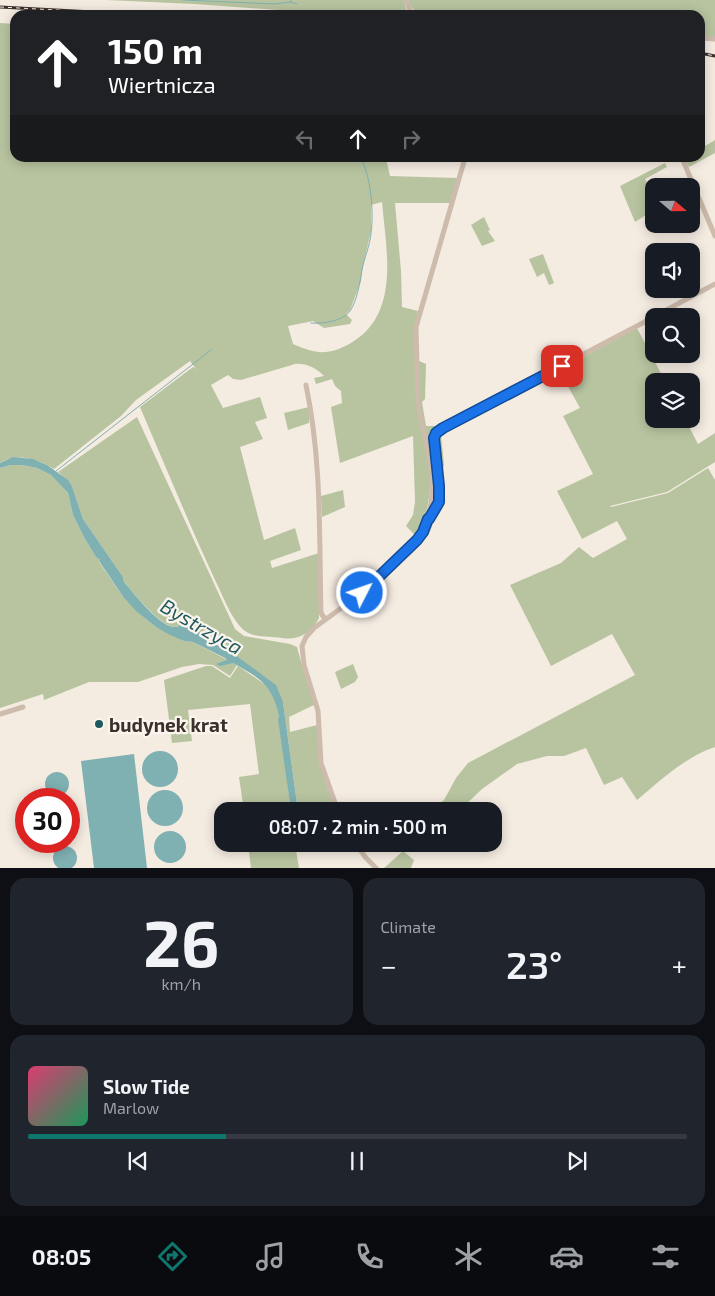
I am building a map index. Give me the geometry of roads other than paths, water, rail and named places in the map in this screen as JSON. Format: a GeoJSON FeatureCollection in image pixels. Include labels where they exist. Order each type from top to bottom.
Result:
{"type":"FeatureCollection","features":[{"type":"Feature","properties":{"kind":"street"},"geometry":{"type":"LineString","coordinates":[[428,519],[433,482],[418,406],[416,327],[464,162]]}},
{"type":"Feature","properties":{"kind":"street"},"geometry":{"type":"LineString","coordinates":[[684,162],[715,236]]}},
{"type":"Feature","properties":{"kind":"street"},"geometry":{"type":"LineString","coordinates":[[671,308],[715,284]]}},
{"type":"Feature","properties":{"kind":"street"},"geometry":{"type":"LineString","coordinates":[[335,802],[321,763],[318,711],[302,652],[306,637],[325,619],[362,593],[419,538],[439,502],[434,438],[439,430],[645,322]]}},
{"type":"Feature","properties":{"kind":"street"},"geometry":{"type":"LineString","coordinates":[[306,385],[311,409],[318,470],[321,613],[325,619]]}},
{"type":"Feature","properties":{"kind":"street"},"geometry":{"type":"LineString","coordinates":[[0,714],[24,707]]}},
{"type":"Feature","properties":{"kind":"street"},"geometry":{"type":"LineString","coordinates":[[362,852],[377,868]]}},
{"type":"Feature","properties":{"kind":"water"},"geometry":{"type":"Polygon","coordinates":[[[13,457],[33,459],[47,465],[68,480],[72,486],[83,519],[123,577],[124,582],[155,616],[169,626],[183,625],[190,629],[190,631],[200,632],[276,685],[283,702],[297,802],[290,802],[279,717],[273,697],[264,684],[251,673],[233,663],[220,666],[216,664],[227,660],[193,642],[184,641],[170,635],[137,612],[124,598],[85,539],[73,515],[68,493],[51,475],[37,468],[11,465],[0,468],[0,463],[13,457]]]}},
{"type":"Feature","properties":{"kind":"water"},"geometry":{"type":"Polygon","coordinates":[[[160,751],[172,757],[178,769],[172,781],[160,787],[148,781],[142,769],[148,757],[160,751]]]}},
{"type":"Feature","properties":{"kind":"water"},"geometry":{"type":"Polygon","coordinates":[[[134,754],[147,868],[94,868],[81,761],[134,754]]]}},
{"type":"Feature","properties":{"kind":"water"},"geometry":{"type":"Polygon","coordinates":[[[52,773],[62,773],[68,779],[68,788],[46,788],[46,779],[52,773]]]}},
{"type":"Feature","properties":{"kind":"water"},"geometry":{"type":"Polygon","coordinates":[[[165,790],[177,796],[183,808],[177,820],[165,826],[153,820],[147,808],[153,796],[165,790]]]}},
{"type":"Feature","properties":{"kind":"water"},"geometry":{"type":"Polygon","coordinates":[[[170,831],[176,832],[181,836],[185,841],[185,853],[181,858],[176,862],[170,863],[164,862],[159,858],[155,853],[154,847],[155,841],[159,836],[164,832],[170,831]]]}},
{"type":"Feature","properties":{"kind":"water"},"geometry":{"type":"Polygon","coordinates":[[[54,853],[76,853],[77,858],[74,867],[58,868],[53,858],[54,853]]]}},
{"type":"Feature","properties":{"kind":"waterway"},"geometry":{"type":"LineString","coordinates":[[183,0],[275,4],[291,2],[291,0]]}},
{"type":"Feature","properties":{"kind":"waterway"},"geometry":{"type":"LineString","coordinates":[[291,2],[297,4]]}},
{"type":"Feature","properties":{"kind":"waterway"},"geometry":{"type":"LineString","coordinates":[[311,323],[327,322],[343,317],[350,311],[356,297],[372,225],[371,194],[367,173],[362,162]]}},
{"type":"Feature","properties":{"kind":"waterway"},"geometry":{"type":"LineString","coordinates":[[56,471],[211,350]]}},
{"type":"Feature","properties":{"kind":"railway"},"geometry":{"type":"LineString","coordinates":[[0,7],[56,10]]}},
{"type":"Feature","properties":{"kind":"railway"},"geometry":{"type":"LineString","coordinates":[[705,54],[715,56]]}},
{"type":"Feature","properties":{"kind":"place","name":"budynek krat"},"geometry":{"type":"Point","coordinates":[99,724]}},
{"type":"Feature","properties":{"kind":"water label","name":"Bystrzyca"},"geometry":{"type":"Point","coordinates":[202,626]}}]}
